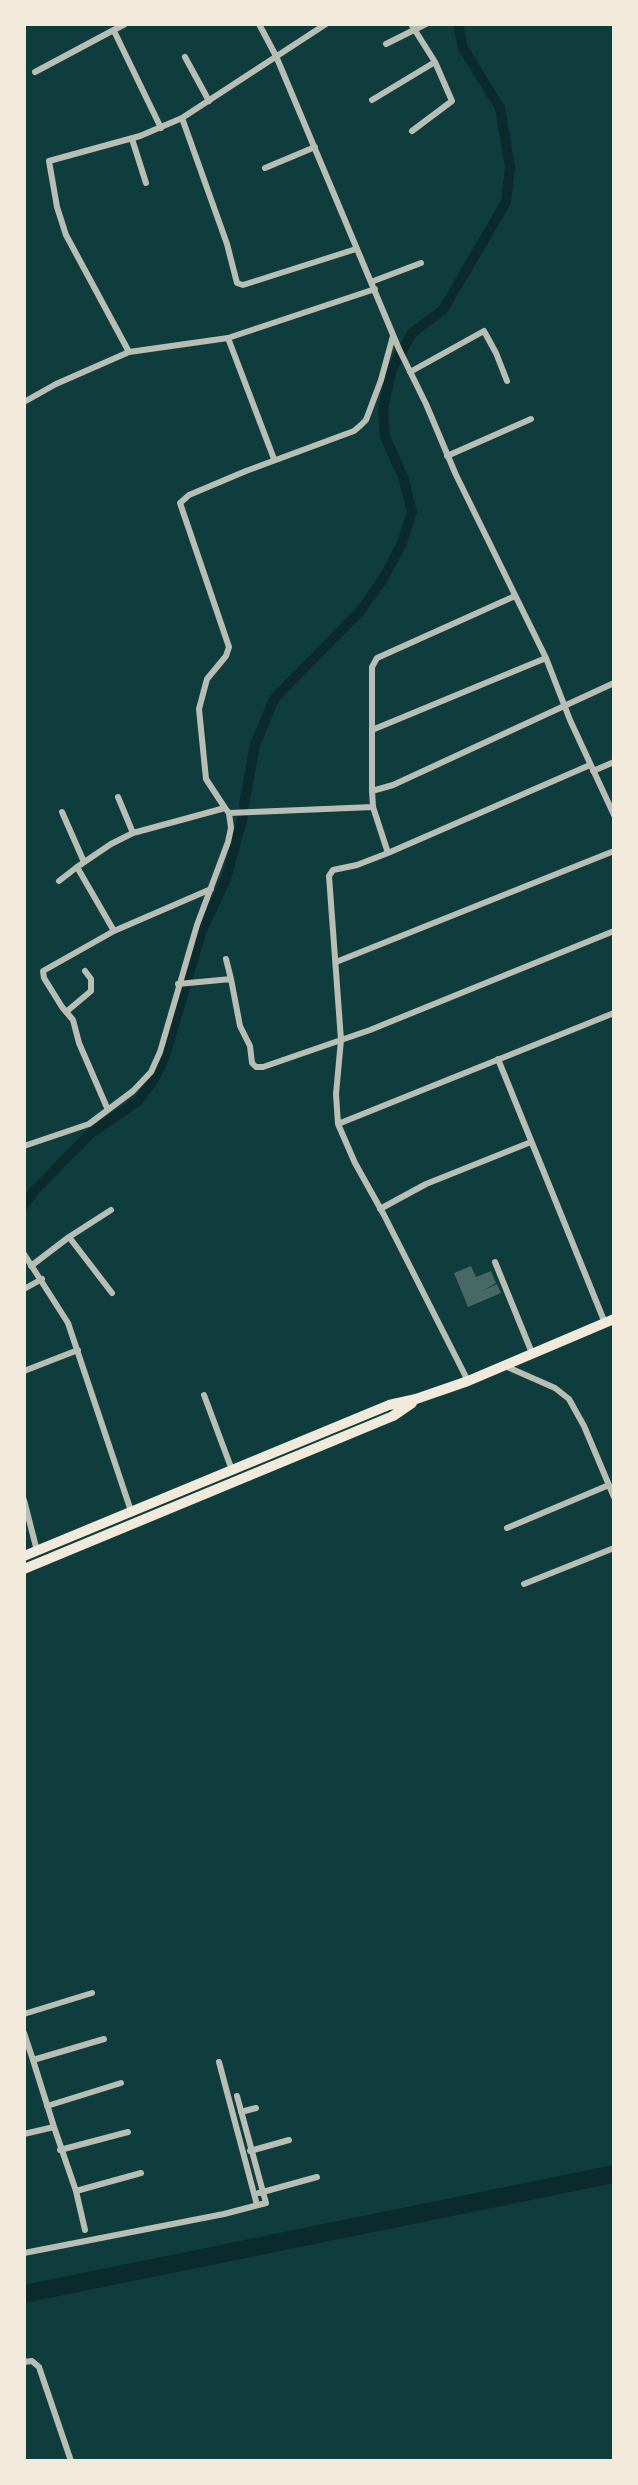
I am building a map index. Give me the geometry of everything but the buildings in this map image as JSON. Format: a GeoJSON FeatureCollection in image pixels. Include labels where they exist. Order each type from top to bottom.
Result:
{"type":"FeatureCollection","features":[{"type":"Feature","properties":{"kind":"highway"},"geometry":{"type":"LineString","coordinates":[[24,1556],[389,1405],[468,1381],[610,1321]]}},
{"type":"Feature","properties":{"kind":"highway"},"geometry":{"type":"LineString","coordinates":[[24,1569],[393,1416],[416,1399]]}},
{"type":"Feature","properties":{"kind":"highway"},"geometry":{"type":"LineString","coordinates":[[289,1446],[291,1458]]}},
{"type":"Feature","properties":{"kind":"street"},"geometry":{"type":"LineString","coordinates":[[35,72],[125,24]]}},
{"type":"Feature","properties":{"kind":"street"},"geometry":{"type":"LineString","coordinates":[[259,24],[276,56],[393,336],[447,456],[546,658],[614,815]]}},
{"type":"Feature","properties":{"kind":"street"},"geometry":{"type":"LineString","coordinates":[[129,352],[66,235],[48,164],[53,159],[132,139],[182,118],[326,24]]}},
{"type":"Feature","properties":{"kind":"street"},"geometry":{"type":"LineString","coordinates":[[386,44],[413,26],[426,24]]}},
{"type":"Feature","properties":{"kind":"street"},"geometry":{"type":"LineString","coordinates":[[412,131],[452,103],[435,62],[413,26]]}},
{"type":"Feature","properties":{"kind":"street"},"geometry":{"type":"LineString","coordinates":[[114,31],[161,128]]}},
{"type":"Feature","properties":{"kind":"street"},"geometry":{"type":"LineString","coordinates":[[185,57],[209,101]]}},
{"type":"Feature","properties":{"kind":"street"},"geometry":{"type":"LineString","coordinates":[[372,100],[435,62]]}},
{"type":"Feature","properties":{"kind":"street"},"geometry":{"type":"LineString","coordinates":[[182,118],[227,244],[237,283],[243,285],[356,249]]}},
{"type":"Feature","properties":{"kind":"street"},"geometry":{"type":"LineString","coordinates":[[132,139],[146,183]]}},
{"type":"Feature","properties":{"kind":"street"},"geometry":{"type":"LineString","coordinates":[[265,168],[315,147]]}},
{"type":"Feature","properties":{"kind":"street"},"geometry":{"type":"LineString","coordinates":[[24,402],[56,384],[129,352],[228,338],[373,286],[421,263]]}},
{"type":"Feature","properties":{"kind":"street"},"geometry":{"type":"LineString","coordinates":[[408,368],[484,331],[507,381]]}},
{"type":"Feature","properties":{"kind":"street"},"geometry":{"type":"LineString","coordinates":[[24,1146],[82,1128],[108,1110],[151,1072],[228,842],[231,828],[227,810],[206,779],[199,709],[207,679],[226,656],[229,647],[180,506],[181,501],[274,459],[354,431],[366,420],[393,336]]}},
{"type":"Feature","properties":{"kind":"street"},"geometry":{"type":"LineString","coordinates":[[228,338],[274,459]]}},
{"type":"Feature","properties":{"kind":"street"},"geometry":{"type":"LineString","coordinates":[[447,456],[531,419]]}},
{"type":"Feature","properties":{"kind":"street"},"geometry":{"type":"LineString","coordinates":[[388,853],[373,807],[372,667],[377,658],[515,596]]}},
{"type":"Feature","properties":{"kind":"street"},"geometry":{"type":"LineString","coordinates":[[372,730],[546,658]]}},
{"type":"Feature","properties":{"kind":"street"},"geometry":{"type":"LineString","coordinates":[[372,791],[393,785],[614,683]]}},
{"type":"Feature","properties":{"kind":"street"},"geometry":{"type":"LineString","coordinates":[[468,1381],[349,1153],[338,1124],[337,1075],[341,1040],[329,876],[333,870],[357,865],[592,768],[614,762]]}},
{"type":"Feature","properties":{"kind":"street"},"geometry":{"type":"LineString","coordinates":[[118,797],[133,833]]}},
{"type":"Feature","properties":{"kind":"street"},"geometry":{"type":"LineString","coordinates":[[59,881],[111,844],[133,833],[227,810],[373,807]]}},
{"type":"Feature","properties":{"kind":"street"},"geometry":{"type":"LineString","coordinates":[[62,812],[84,862]]}},
{"type":"Feature","properties":{"kind":"street"},"geometry":{"type":"LineString","coordinates":[[336,962],[614,851]]}},
{"type":"Feature","properties":{"kind":"street"},"geometry":{"type":"LineString","coordinates":[[77,867],[114,931]]}},
{"type":"Feature","properties":{"kind":"street"},"geometry":{"type":"LineString","coordinates":[[108,1110],[79,1043],[73,1020],[44,978],[43,971],[114,931],[211,889]]}},
{"type":"Feature","properties":{"kind":"street"},"geometry":{"type":"LineString","coordinates":[[226,959],[240,1026],[250,1046],[252,1063],[263,1067],[341,1040],[614,931]]}},
{"type":"Feature","properties":{"kind":"street"},"geometry":{"type":"LineString","coordinates":[[66,1012],[91,991],[91,979],[85,971]]}},
{"type":"Feature","properties":{"kind":"street"},"geometry":{"type":"LineString","coordinates":[[179,984],[231,979]]}},
{"type":"Feature","properties":{"kind":"street"},"geometry":{"type":"LineString","coordinates":[[338,1124],[614,1013]]}},
{"type":"Feature","properties":{"kind":"street"},"geometry":{"type":"LineString","coordinates":[[498,1059],[610,1321]]}},
{"type":"Feature","properties":{"kind":"street"},"geometry":{"type":"LineString","coordinates":[[380,1209],[426,1184],[531,1142]]}},
{"type":"Feature","properties":{"kind":"street"},"geometry":{"type":"LineString","coordinates":[[31,1266],[111,1210]]}},
{"type":"Feature","properties":{"kind":"street"},"geometry":{"type":"LineString","coordinates":[[69,1237],[112,1293]]}},
{"type":"Feature","properties":{"kind":"street"},"geometry":{"type":"LineString","coordinates":[[24,1254],[62,1310],[131,1511]]}},
{"type":"Feature","properties":{"kind":"street"},"geometry":{"type":"LineString","coordinates":[[495,1262],[532,1353]]}},
{"type":"Feature","properties":{"kind":"street"},"geometry":{"type":"LineString","coordinates":[[24,1289],[42,1279]]}},
{"type":"Feature","properties":{"kind":"street"},"geometry":{"type":"LineString","coordinates":[[24,1371],[78,1350]]}},
{"type":"Feature","properties":{"kind":"street"},"geometry":{"type":"LineString","coordinates":[[504,1365],[555,1388],[569,1399],[614,1496]]}},
{"type":"Feature","properties":{"kind":"street"},"geometry":{"type":"LineString","coordinates":[[204,1395],[232,1470]]}},
{"type":"Feature","properties":{"kind":"street"},"geometry":{"type":"LineString","coordinates":[[507,1528],[609,1485]]}},
{"type":"Feature","properties":{"kind":"street"},"geometry":{"type":"LineString","coordinates":[[24,1500],[37,1551]]}},
{"type":"Feature","properties":{"kind":"street"},"geometry":{"type":"LineString","coordinates":[[524,1584],[614,1548]]}},
{"type":"Feature","properties":{"kind":"street"},"geometry":{"type":"LineString","coordinates":[[24,2014],[92,1993]]}},
{"type":"Feature","properties":{"kind":"street"},"geometry":{"type":"LineString","coordinates":[[24,2033],[76,2191],[85,2230]]}},
{"type":"Feature","properties":{"kind":"street"},"geometry":{"type":"LineString","coordinates":[[33,2060],[104,2039]]}},
{"type":"Feature","properties":{"kind":"street"},"geometry":{"type":"LineString","coordinates":[[219,2062],[257,2205]]}},
{"type":"Feature","properties":{"kind":"street"},"geometry":{"type":"LineString","coordinates":[[47,2106],[121,2083]]}},
{"type":"Feature","properties":{"kind":"street"},"geometry":{"type":"LineString","coordinates":[[24,2253],[266,2203],[237,2096]]}},
{"type":"Feature","properties":{"kind":"street"},"geometry":{"type":"LineString","coordinates":[[241,2112],[256,2108]]}},
{"type":"Feature","properties":{"kind":"street"},"geometry":{"type":"LineString","coordinates":[[24,2134],[54,2127]]}},
{"type":"Feature","properties":{"kind":"street"},"geometry":{"type":"LineString","coordinates":[[60,2150],[128,2132]]}},
{"type":"Feature","properties":{"kind":"street"},"geometry":{"type":"LineString","coordinates":[[243,2153],[289,2140]]}},
{"type":"Feature","properties":{"kind":"street"},"geometry":{"type":"LineString","coordinates":[[76,2191],[141,2173]]}},
{"type":"Feature","properties":{"kind":"street"},"geometry":{"type":"LineString","coordinates":[[255,2194],[317,2177]]}},
{"type":"Feature","properties":{"kind":"street"},"geometry":{"type":"LineString","coordinates":[[24,2362],[32,2361],[39,2367],[71,2461]]}},
{"type":"Feature","properties":{"kind":"waterway"},"geometry":{"type":"LineString","coordinates":[[244,805],[255,745],[274,699],[361,610],[383,579],[402,543],[412,512],[403,477],[385,437],[383,408],[392,369],[412,333],[443,310],[506,202],[510,167],[500,108],[463,48],[458,24]]}},
{"type":"Feature","properties":{"kind":"waterway"},"geometry":{"type":"LineString","coordinates":[[24,1205],[91,1133],[138,1101],[155,1078],[165,1056],[201,933],[226,879],[243,816]]}},
{"type":"Feature","properties":{"kind":"waterway"},"geometry":{"type":"LineString","coordinates":[[24,2294],[614,2174]]}}]}
